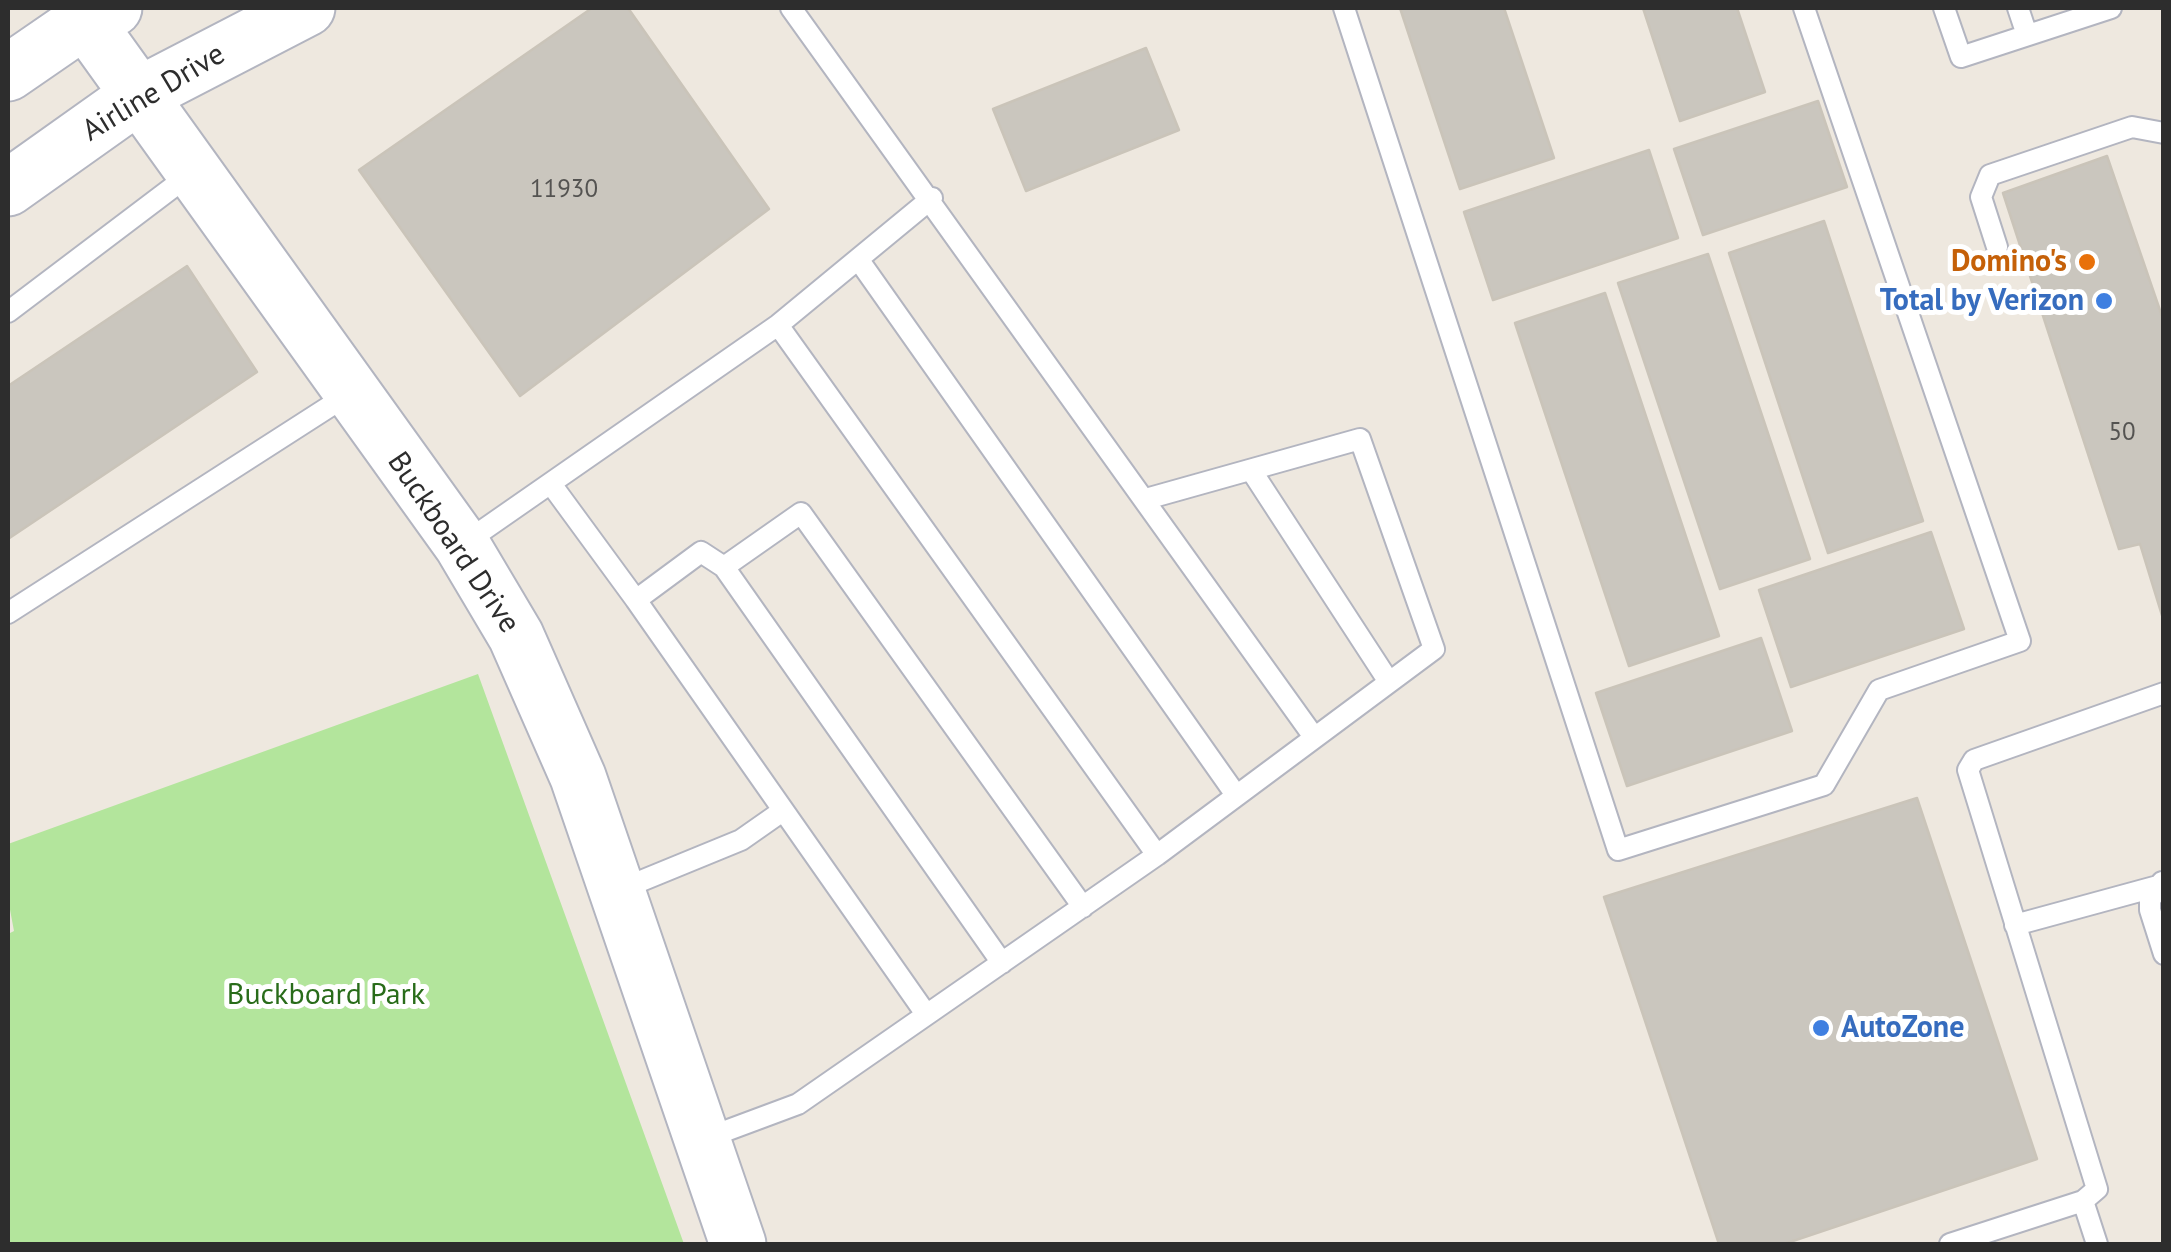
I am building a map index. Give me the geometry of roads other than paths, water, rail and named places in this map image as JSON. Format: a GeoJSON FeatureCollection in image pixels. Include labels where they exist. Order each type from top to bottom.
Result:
{"type":"FeatureCollection","features":[{"type":"Feature","properties":{"kind":"street","name":"Airline Drive"},"geometry":{"type":"LineString","coordinates":[[8,188],[139,95],[307,8]]}},
{"type":"Feature","properties":{"kind":"street","name":"Buckboard Drive"},"geometry":{"type":"LineString","coordinates":[[99,14],[139,95],[462,546],[516,636],[578,777],[738,1244]]}},
{"type":"Feature","properties":{"kind":"street"},"geometry":{"type":"LineString","coordinates":[[8,72],[99,14]]}},
{"type":"Feature","properties":{"kind":"lane"},"geometry":{"type":"LineString","coordinates":[[792,8],[932,198],[1314,737]]}},
{"type":"Feature","properties":{"kind":"lane"},"geometry":{"type":"LineString","coordinates":[[1344,8],[1618,850],[1824,785],[1879,690],[2020,641],[1804,8]]}},
{"type":"Feature","properties":{"kind":"lane"},"geometry":{"type":"LineString","coordinates":[[1944,8],[1961,57],[2111,8]]}},
{"type":"Feature","properties":{"kind":"lane"},"geometry":{"type":"LineString","coordinates":[[2018,8],[2026,36]]}},
{"type":"Feature","properties":{"kind":"lane"},"geometry":{"type":"LineString","coordinates":[[1997,248],[1981,197],[1990,175],[2132,127],[2164,134]]}},
{"type":"Feature","properties":{"kind":"lane"},"geometry":{"type":"LineString","coordinates":[[8,312],[193,172]]}},
{"type":"Feature","properties":{"kind":"lane"},"geometry":{"type":"LineString","coordinates":[[462,546],[778,324],[932,198]]}},
{"type":"Feature","properties":{"kind":"lane"},"geometry":{"type":"LineString","coordinates":[[858,260],[1236,794]]}},
{"type":"Feature","properties":{"kind":"lane"},"geometry":{"type":"LineString","coordinates":[[778,324],[1157,855]]}},
{"type":"Feature","properties":{"kind":"lane"},"geometry":{"type":"LineString","coordinates":[[8,613],[350,393]]}},
{"type":"Feature","properties":{"kind":"lane"},"geometry":{"type":"LineString","coordinates":[[702,1140],[798,1104],[1157,855],[1434,649],[1360,439],[1146,499]]}},
{"type":"Feature","properties":{"kind":"lane"},"geometry":{"type":"LineString","coordinates":[[1251,470],[1389,682]]}},
{"type":"Feature","properties":{"kind":"lane"},"geometry":{"type":"LineString","coordinates":[[551,484],[926,1014]]}},
{"type":"Feature","properties":{"kind":"lane"},"geometry":{"type":"LineString","coordinates":[[724,567],[801,513],[1083,907]]}},
{"type":"Feature","properties":{"kind":"lane"},"geometry":{"type":"LineString","coordinates":[[636,600],[702,552],[724,567],[1002,963]]}},
{"type":"Feature","properties":{"kind":"lane"},"geometry":{"type":"LineString","coordinates":[[1950,1244],[2082,1200],[2097,1189],[2097,1179],[1968,780],[1974,760],[2164,693]]}},
{"type":"Feature","properties":{"kind":"lane"},"geometry":{"type":"LineString","coordinates":[[617,890],[741,840],[781,812]]}},
{"type":"Feature","properties":{"kind":"lane"},"geometry":{"type":"LineString","coordinates":[[2015,925],[2160,884]]}},
{"type":"Feature","properties":{"kind":"lane"},"geometry":{"type":"LineString","coordinates":[[2160,884],[2150,910],[2164,954]]}},
{"type":"Feature","properties":{"kind":"lane"},"geometry":{"type":"LineString","coordinates":[[2082,1200],[2097,1244]]}},
{"type":"Feature","properties":{"kind":"place","name":"Domino's"},"geometry":{"type":"Point","coordinates":[2087,262]}},
{"type":"Feature","properties":{"kind":"place","name":"Total by Verizon"},"geometry":{"type":"Point","coordinates":[2104,301]}},
{"type":"Feature","properties":{"kind":"place","name":"AutoZone"},"geometry":{"type":"Point","coordinates":[1821,1028]}},
{"type":"Feature","properties":{"kind":"park label","name":"Buckboard Park"},"geometry":{"type":"Point","coordinates":[326,995]}}]}
